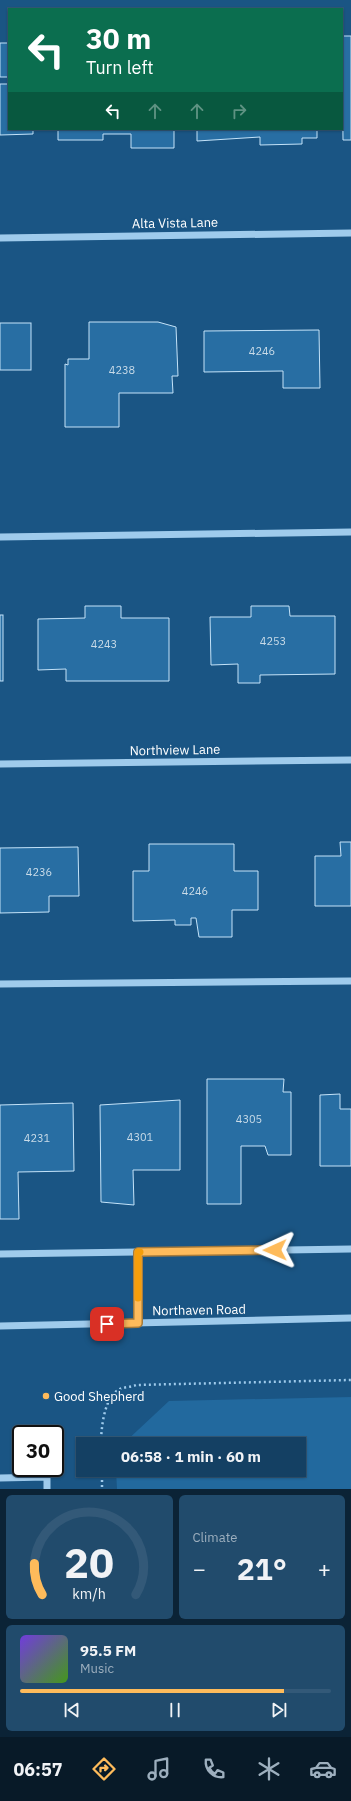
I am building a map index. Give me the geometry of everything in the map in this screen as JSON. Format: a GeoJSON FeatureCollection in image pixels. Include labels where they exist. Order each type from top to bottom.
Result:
{"type":"FeatureCollection","features":[{"type":"Feature","properties":{"kind":"street","name":"Alta Vista Lane"},"geometry":{"type":"LineString","coordinates":[[0,238],[351,233]]}},
{"type":"Feature","properties":{"kind":"street"},"geometry":{"type":"LineString","coordinates":[[0,537],[351,532]]}},
{"type":"Feature","properties":{"kind":"street","name":"Northview Lane"},"geometry":{"type":"LineString","coordinates":[[0,764],[351,760]]}},
{"type":"Feature","properties":{"kind":"street"},"geometry":{"type":"LineString","coordinates":[[0,984],[351,981]]}},
{"type":"Feature","properties":{"kind":"street"},"geometry":{"type":"LineString","coordinates":[[0,1254],[351,1249]]}},
{"type":"Feature","properties":{"kind":"street"},"geometry":{"type":"LineString","coordinates":[[138,1252],[138,1323]]}},
{"type":"Feature","properties":{"kind":"street","name":"Northaven Road"},"geometry":{"type":"LineString","coordinates":[[0,1326],[351,1318]]}},
{"type":"Feature","properties":{"kind":"street"},"geometry":{"type":"LineString","coordinates":[[0,1478],[47,1477],[47,1489]]}},
{"type":"Feature","properties":{"kind":"path"},"geometry":{"type":"LineString","coordinates":[[101,1437],[107,1404],[119,1389],[136,1386],[351,1380]]}},
{"type":"Feature","properties":{"kind":"path"},"geometry":{"type":"LineString","coordinates":[[102,1477],[102,1489]]}},
{"type":"Feature","properties":{"kind":"shaded area"},"geometry":{"type":"Polygon","coordinates":[[[351,1397],[351,1489],[117,1489],[116,1477],[306,1477],[306,1437],[130,1437],[169,1401],[351,1397]]]}},
{"type":"Feature","properties":{"kind":"building"},"geometry":{"type":"Polygon","coordinates":[[[343,36],[351,36],[351,140],[343,140],[343,36]]]}},
{"type":"Feature","properties":{"kind":"building"},"geometry":{"type":"Polygon","coordinates":[[[0,43],[8,43],[8,77],[0,77],[0,43]]]}},
{"type":"Feature","properties":{"kind":"building"},"geometry":{"type":"Polygon","coordinates":[[[0,84],[8,84],[8,130],[33,130],[33,134],[0,135],[0,84]]]}},
{"type":"Feature","properties":{"kind":"building"},"geometry":{"type":"Polygon","coordinates":[[[58,130],[174,130],[174,148],[131,148],[131,134],[103,134],[103,140],[58,140],[58,130]]]}},
{"type":"Feature","properties":{"kind":"building"},"geometry":{"type":"Polygon","coordinates":[[[197,130],[317,130],[317,138],[302,138],[302,144],[260,145],[260,137],[197,141],[197,130]]]}},
{"type":"Feature","properties":{"kind":"building"},"geometry":{"type":"Polygon","coordinates":[[[89,322],[158,322],[176,327],[178,376],[172,376],[173,393],[119,393],[119,427],[65,427],[65,364],[68,365],[68,359],[89,359],[89,322]]]}},
{"type":"Feature","properties":{"kind":"building"},"geometry":{"type":"Polygon","coordinates":[[[0,323],[31,323],[31,370],[0,370],[0,323]]]}},
{"type":"Feature","properties":{"kind":"building"},"geometry":{"type":"Polygon","coordinates":[[[319,330],[320,388],[283,388],[283,371],[204,372],[204,331],[319,330]]]}},
{"type":"Feature","properties":{"kind":"building"},"geometry":{"type":"Polygon","coordinates":[[[85,606],[121,606],[121,618],[169,618],[169,681],[66,681],[66,669],[38,670],[38,619],[85,618],[85,606]]]}},
{"type":"Feature","properties":{"kind":"building"},"geometry":{"type":"Polygon","coordinates":[[[251,606],[289,606],[290,616],[335,616],[335,674],[260,675],[260,683],[238,683],[238,664],[211,665],[210,617],[251,617],[251,606]]]}},
{"type":"Feature","properties":{"kind":"building"},"geometry":{"type":"Polygon","coordinates":[[[0,615],[3,615],[3,681],[0,681],[0,615]]]}},
{"type":"Feature","properties":{"kind":"building"},"geometry":{"type":"Polygon","coordinates":[[[340,842],[351,842],[351,906],[315,906],[315,856],[341,856],[340,842]]]}},
{"type":"Feature","properties":{"kind":"building"},"geometry":{"type":"Polygon","coordinates":[[[149,844],[234,844],[234,871],[258,871],[258,910],[232,910],[232,937],[199,937],[196,918],[191,918],[191,925],[175,925],[175,920],[133,921],[133,871],[149,871],[149,844]]]}},
{"type":"Feature","properties":{"kind":"building"},"geometry":{"type":"Polygon","coordinates":[[[78,847],[79,896],[49,896],[49,912],[0,913],[0,848],[78,847]]]}},
{"type":"Feature","properties":{"kind":"building"},"geometry":{"type":"Polygon","coordinates":[[[207,1079],[284,1079],[283,1092],[291,1092],[291,1155],[268,1155],[265,1146],[241,1146],[241,1204],[207,1204],[207,1079]]]}},
{"type":"Feature","properties":{"kind":"building"},"geometry":{"type":"Polygon","coordinates":[[[340,1094],[340,1109],[351,1109],[351,1166],[320,1166],[320,1095],[340,1094]]]}},
{"type":"Feature","properties":{"kind":"building"},"geometry":{"type":"Polygon","coordinates":[[[180,1100],[180,1170],[133,1170],[134,1205],[101,1202],[100,1105],[180,1100]]]}},
{"type":"Feature","properties":{"kind":"building"},"geometry":{"type":"Polygon","coordinates":[[[73,1103],[74,1171],[18,1172],[19,1219],[0,1219],[0,1105],[73,1103]]]}},
{"type":"Feature","properties":{"kind":"slow traffic"},"geometry":{"type":"LineString","coordinates":[[138,1298],[138,1252],[140,1252]]}},
{"type":"Feature","properties":{"kind":"place","name":"Good Shepherd"},"geometry":{"type":"Point","coordinates":[46,1396]}},
{"type":"Feature","properties":{"kind":"route"},"geometry":{"type":"LineString","coordinates":[[107,1324],[138,1323],[138,1252],[275,1250]]}}]}
